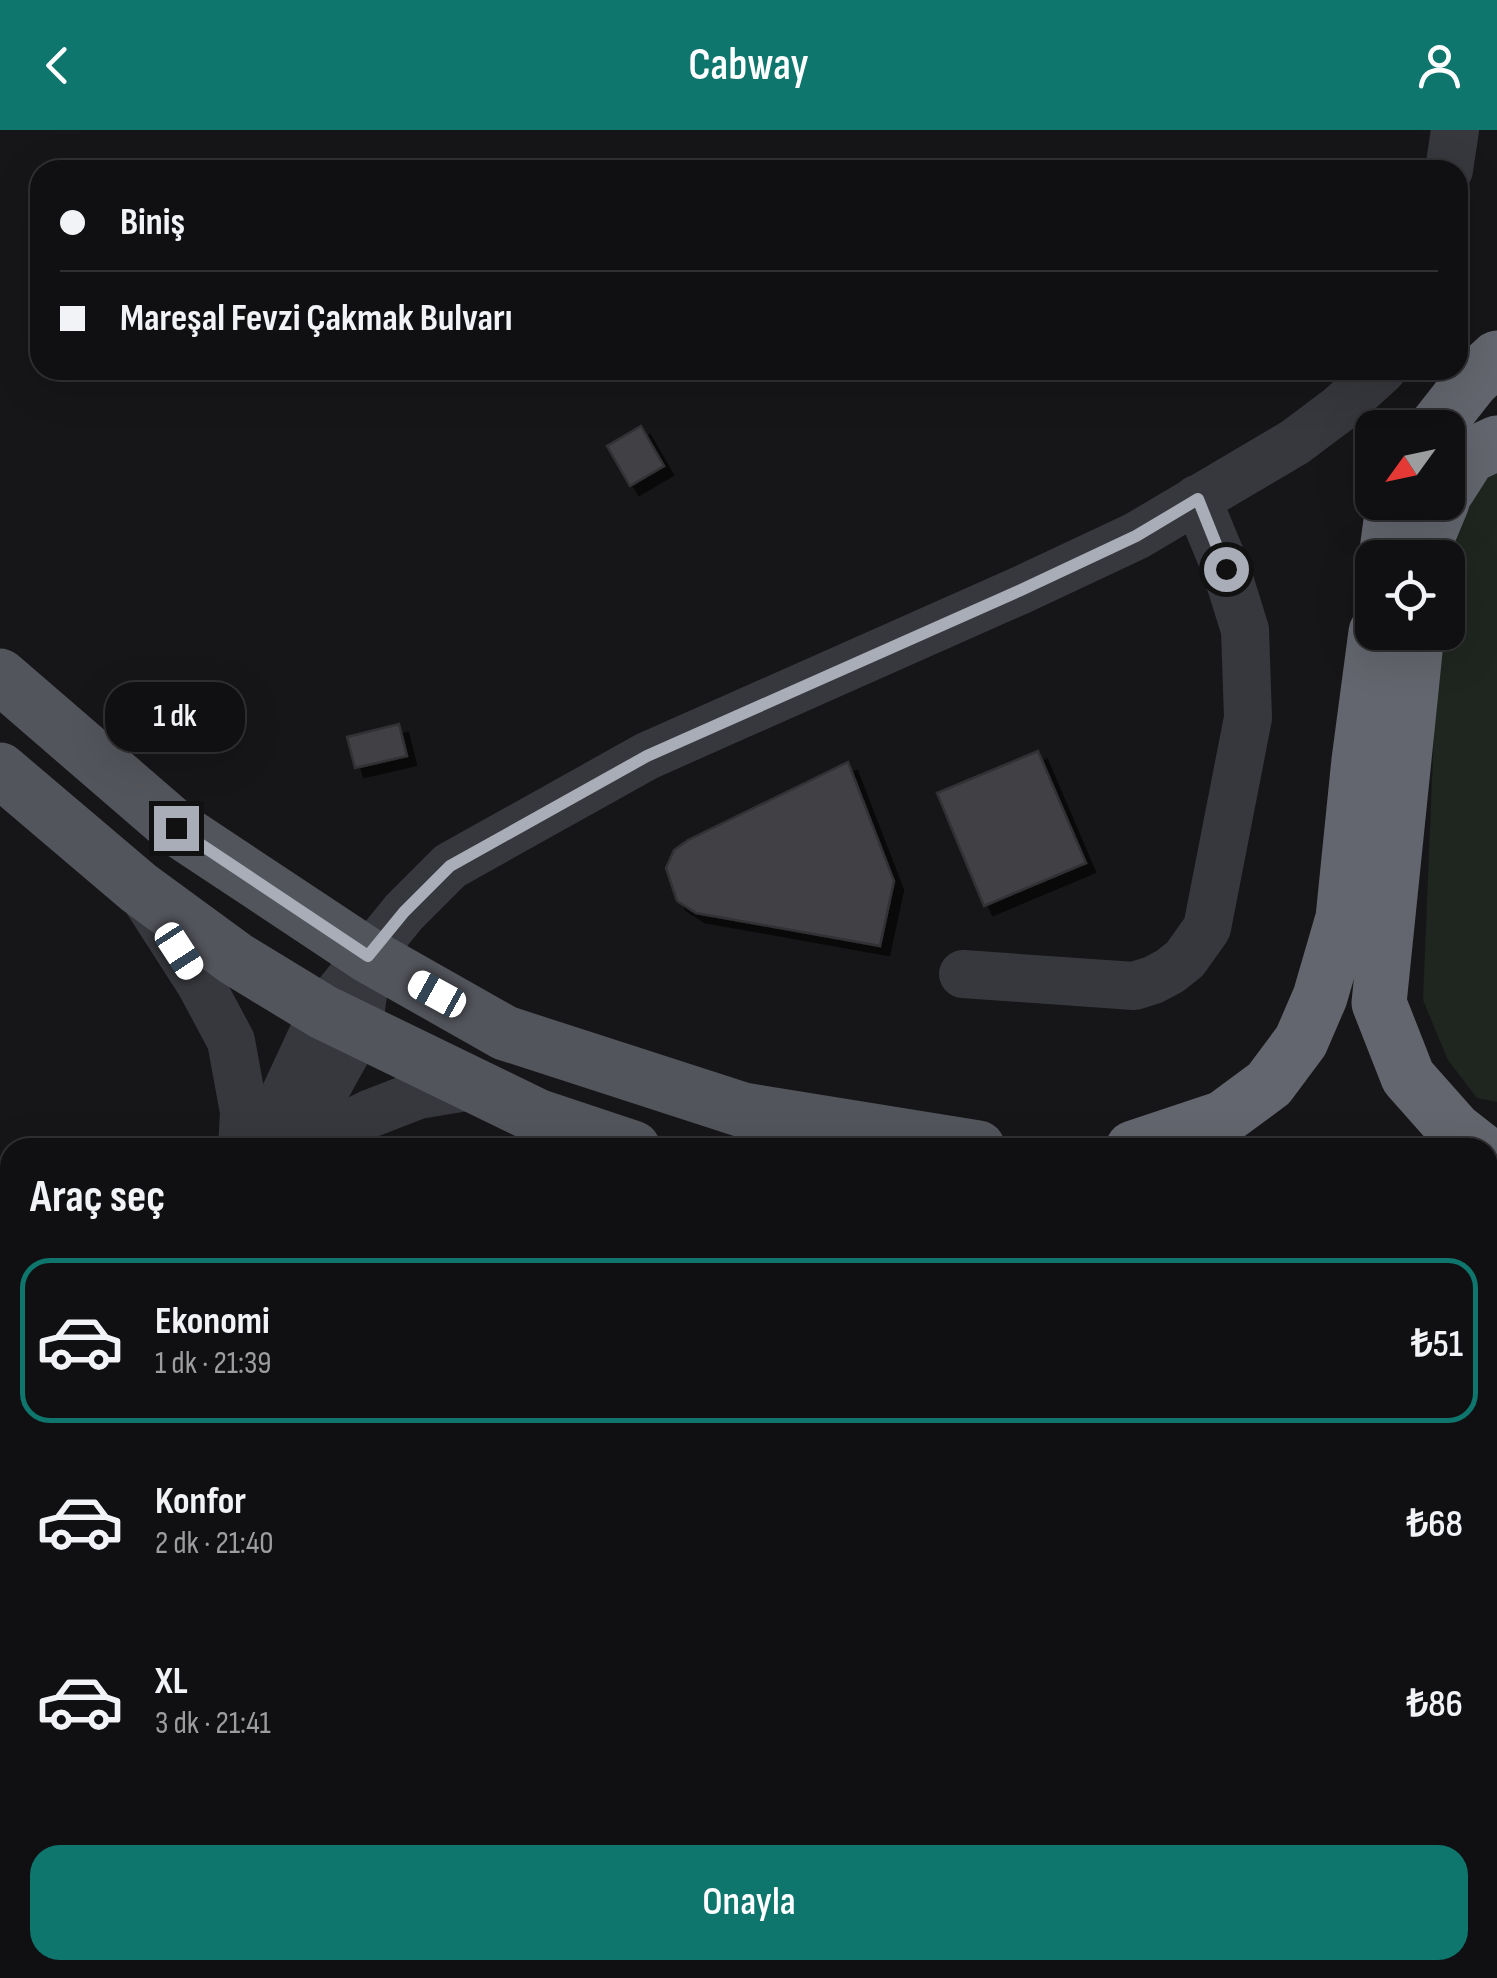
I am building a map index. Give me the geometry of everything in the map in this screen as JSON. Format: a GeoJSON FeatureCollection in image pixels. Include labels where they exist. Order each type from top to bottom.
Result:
{"type":"FeatureCollection","features":[{"type":"Feature","properties":{"kind":"highway"},"geometry":{"type":"LineString","coordinates":[[1449,410],[1497,358]]}},
{"type":"Feature","properties":{"kind":"highway"},"geometry":{"type":"LineString","coordinates":[[1465,462],[1469,456],[1497,443]]}},
{"type":"Feature","properties":{"kind":"highway"},"geometry":{"type":"LineString","coordinates":[[1162,1138],[1223,1118],[1268,1084],[1301,1041],[1320,997],[1342,918],[1374,650]]}},
{"type":"Feature","properties":{"kind":"highway"},"geometry":{"type":"LineString","coordinates":[[1415,650],[1379,1004],[1408,1076],[1465,1138]]}},
{"type":"Feature","properties":{"kind":"main road"},"geometry":{"type":"LineString","coordinates":[[0,676],[176,828],[368,956],[505,1033],[744,1110],[916,1138]]}},
{"type":"Feature","properties":{"kind":"main road"},"geometry":{"type":"LineString","coordinates":[[0,770],[139,888],[236,959],[340,1022],[537,1116],[603,1138]]}},
{"type":"Feature","properties":{"kind":"street"},"geometry":{"type":"LineString","coordinates":[[1450,160],[1455,130]]}},
{"type":"Feature","properties":{"kind":"street"},"geometry":{"type":"LineString","coordinates":[[296,1138],[368,956],[404,912],[450,866],[647,756],[1136,536],[1295,442],[1371,380]]}},
{"type":"Feature","properties":{"kind":"street"},"geometry":{"type":"LineString","coordinates":[[963,974],[1134,986],[1170,971],[1185,959],[1207,928],[1248,718],[1244,630],[1226,569],[1198,499]]}},
{"type":"Feature","properties":{"kind":"street"},"geometry":{"type":"LineString","coordinates":[[139,888],[200,983],[231,1041],[244,1112],[243,1138]]}},
{"type":"Feature","properties":{"kind":"street"},"geometry":{"type":"LineString","coordinates":[[266,1138],[340,1022]]}},
{"type":"Feature","properties":{"kind":"street"},"geometry":{"type":"LineString","coordinates":[[319,1138],[418,1095],[472,1086]]}},
{"type":"Feature","properties":{"kind":"shaded area"},"geometry":{"type":"Polygon","coordinates":[[[1497,472],[1497,1102],[1477,1098],[1448,1060],[1423,1000],[1437,650],[1465,650],[1465,540],[1454,540],[1460,520],[1465,520],[1471,488],[1497,472]]]}},
{"type":"Feature","properties":{"kind":"building"},"geometry":{"type":"Polygon","coordinates":[[[641,426],[664,466],[630,486],[607,446],[641,426]]]}},
{"type":"Feature","properties":{"kind":"building"},"geometry":{"type":"Polygon","coordinates":[[[399,724],[407,756],[355,768],[347,737],[399,724]]]}},
{"type":"Feature","properties":{"kind":"building"},"geometry":{"type":"Polygon","coordinates":[[[1038,751],[1086,863],[984,906],[937,793],[1038,751]]]}},
{"type":"Feature","properties":{"kind":"building"},"geometry":{"type":"Polygon","coordinates":[[[848,762],[894,881],[880,946],[696,913],[677,901],[666,868],[674,850],[848,762]]]}},
{"type":"Feature","properties":{"kind":"route"},"geometry":{"type":"LineString","coordinates":[[176,828],[368,956],[404,912],[450,866],[647,756],[1021,590],[1136,536],[1198,499],[1226,569]]}}]}
